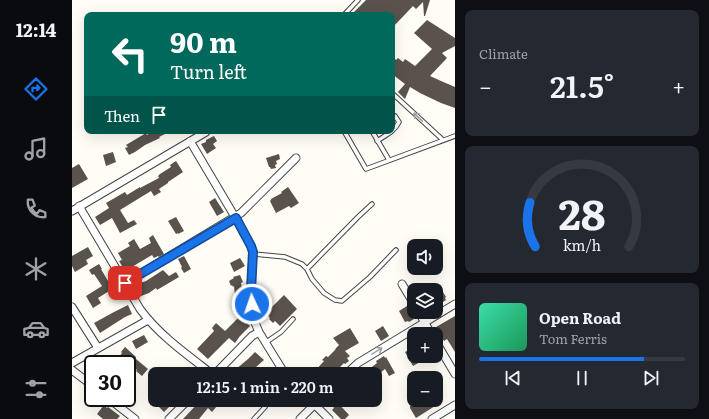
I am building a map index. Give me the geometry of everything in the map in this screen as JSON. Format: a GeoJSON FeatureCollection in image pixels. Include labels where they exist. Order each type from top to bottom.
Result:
{"type":"FeatureCollection","features":[{"type":"Feature","properties":{"kind":"street"},"geometry":{"type":"LineString","coordinates":[[72,211],[202,134]]}},
{"type":"Feature","properties":{"kind":"street"},"geometry":{"type":"LineString","coordinates":[[190,141],[251,246],[253,254],[251,290],[254,318],[258,332],[281,367]]}},
{"type":"Feature","properties":{"kind":"street"},"geometry":{"type":"LineString","coordinates":[[125,283],[236,218],[296,158]]}},
{"type":"Feature","properties":{"kind":"street"},"geometry":{"type":"LineString","coordinates":[[79,206],[148,320],[162,334],[204,367]]}},
{"type":"Feature","properties":{"kind":"street"},"geometry":{"type":"LineString","coordinates":[[402,284],[407,292]]}},
{"type":"Feature","properties":{"kind":"street"},"geometry":{"type":"LineString","coordinates":[[353,367],[358,362],[455,304]]}},
{"type":"Feature","properties":{"kind":"street"},"geometry":{"type":"LineString","coordinates":[[72,307],[98,348]]}},
{"type":"Feature","properties":{"kind":"street"},"geometry":{"type":"LineString","coordinates":[[422,319],[427,327]]}},
{"type":"Feature","properties":{"kind":"street"},"geometry":{"type":"LineString","coordinates":[[72,363],[148,320]]}},
{"type":"Feature","properties":{"kind":"street"},"geometry":{"type":"LineString","coordinates":[[220,367],[258,332]]}},
{"type":"Feature","properties":{"kind":"street"},"geometry":{"type":"LineString","coordinates":[[443,354],[455,374]]}},
{"type":"Feature","properties":{"kind":"street"},"geometry":{"type":"LineString","coordinates":[[72,370],[84,379]]}},
{"type":"Feature","properties":{"kind":"street"},"geometry":{"type":"LineString","coordinates":[[432,419],[455,405]]}},
{"type":"Feature","properties":{"kind":"street"},"geometry":{"type":"LineString","coordinates":[[120,407],[135,419]]}},
{"type":"Feature","properties":{"kind":"street"},"geometry":{"type":"LineString","coordinates":[[169,419],[181,407]]}},
{"type":"Feature","properties":{"kind":"street"},"geometry":{"type":"LineString","coordinates":[[300,419],[311,407]]}},
{"type":"Feature","properties":{"kind":"street"},"geometry":{"type":"LineString","coordinates":[[319,407],[329,419]]}},
{"type":"Feature","properties":{"kind":"lane"},"geometry":{"type":"LineString","coordinates":[[347,12],[358,0]]}},
{"type":"Feature","properties":{"kind":"lane"},"geometry":{"type":"LineString","coordinates":[[395,96],[444,140]]}},
{"type":"Feature","properties":{"kind":"lane"},"geometry":{"type":"LineString","coordinates":[[395,116],[399,122],[395,128]]}},
{"type":"Feature","properties":{"kind":"lane"},"geometry":{"type":"LineString","coordinates":[[346,134],[366,169],[455,136]]}},
{"type":"Feature","properties":{"kind":"lane"},"geometry":{"type":"LineString","coordinates":[[374,134],[389,160]]}},
{"type":"Feature","properties":{"kind":"lane"},"geometry":{"type":"LineString","coordinates":[[377,141],[388,134]]}},
{"type":"Feature","properties":{"kind":"lane"},"geometry":{"type":"LineString","coordinates":[[307,269],[372,204]]}},
{"type":"Feature","properties":{"kind":"lane"},"geometry":{"type":"LineString","coordinates":[[253,254],[285,256],[302,264],[324,293],[335,300],[342,301],[370,277],[396,250]]}},
{"type":"Feature","properties":{"kind":"lane"},"geometry":{"type":"LineString","coordinates":[[266,343],[281,332],[293,319]]}},
{"type":"Feature","properties":{"kind":"lane"},"geometry":{"type":"LineString","coordinates":[[254,419],[265,407]]}},
{"type":"Feature","properties":{"kind":"building"},"geometry":{"type":"Polygon","coordinates":[[[366,0],[430,0],[425,16],[423,2],[416,9],[413,6],[395,25],[395,12],[354,12],[366,0]]]}},
{"type":"Feature","properties":{"kind":"building"},"geometry":{"type":"Polygon","coordinates":[[[427,20],[455,38],[455,46],[442,53],[447,58],[430,76],[455,87],[455,108],[441,103],[410,87],[405,99],[398,92],[405,84],[395,76],[395,59],[396,60],[398,58],[403,62],[405,59],[415,66],[432,49],[414,33],[427,20]]]}},
{"type":"Feature","properties":{"kind":"building"},"geometry":{"type":"Polygon","coordinates":[[[144,134],[165,134],[129,155],[125,148],[128,147],[126,145],[144,134]]]}},
{"type":"Feature","properties":{"kind":"building"},"geometry":{"type":"Polygon","coordinates":[[[214,136],[217,141],[213,144],[216,148],[207,154],[201,144],[214,136]]]}},
{"type":"Feature","properties":{"kind":"building"},"geometry":{"type":"Polygon","coordinates":[[[113,152],[116,162],[106,166],[103,155],[113,152]]]}},
{"type":"Feature","properties":{"kind":"building"},"geometry":{"type":"Polygon","coordinates":[[[279,154],[280,159],[276,161],[276,168],[271,169],[266,158],[279,154]]]}},
{"type":"Feature","properties":{"kind":"building"},"geometry":{"type":"Polygon","coordinates":[[[176,161],[183,172],[159,189],[161,192],[154,196],[151,191],[120,210],[128,223],[134,220],[137,224],[120,233],[112,218],[100,225],[95,217],[109,208],[106,203],[125,192],[127,195],[159,178],[158,176],[160,174],[171,167],[170,165],[176,161]]]}},
{"type":"Feature","properties":{"kind":"building"},"geometry":{"type":"Polygon","coordinates":[[[79,164],[88,179],[72,188],[72,168],[79,164]]]}},
{"type":"Feature","properties":{"kind":"building"},"geometry":{"type":"Polygon","coordinates":[[[288,187],[299,203],[291,208],[289,206],[276,213],[270,201],[288,187]]]}},
{"type":"Feature","properties":{"kind":"building"},"geometry":{"type":"Polygon","coordinates":[[[215,198],[224,212],[217,216],[209,202],[215,198]]]}},
{"type":"Feature","properties":{"kind":"building"},"geometry":{"type":"Polygon","coordinates":[[[176,217],[184,231],[178,234],[176,234],[168,221],[176,217]]]}},
{"type":"Feature","properties":{"kind":"building"},"geometry":{"type":"Polygon","coordinates":[[[153,235],[164,254],[154,258],[152,255],[125,271],[119,261],[122,260],[118,253],[130,246],[128,243],[134,239],[140,249],[151,243],[149,238],[153,235]]]}},
{"type":"Feature","properties":{"kind":"building"},"geometry":{"type":"Polygon","coordinates":[[[88,247],[93,256],[86,260],[88,264],[75,272],[72,266],[72,256],[88,247]]]}},
{"type":"Feature","properties":{"kind":"building"},"geometry":{"type":"Polygon","coordinates":[[[184,256],[191,269],[184,273],[178,259],[184,256]]]}},
{"type":"Feature","properties":{"kind":"building"},"geometry":{"type":"Polygon","coordinates":[[[240,258],[245,266],[234,272],[230,263],[240,258]]]}},
{"type":"Feature","properties":{"kind":"building"},"geometry":{"type":"Polygon","coordinates":[[[99,264],[108,281],[114,288],[98,298],[101,303],[93,308],[86,296],[102,286],[94,274],[92,275],[89,270],[99,264]]]}},
{"type":"Feature","properties":{"kind":"building"},"geometry":{"type":"Polygon","coordinates":[[[163,270],[169,276],[176,272],[179,277],[157,290],[156,288],[141,296],[135,285],[146,281],[163,270]]]}},
{"type":"Feature","properties":{"kind":"building"},"geometry":{"type":"Polygon","coordinates":[[[240,275],[243,282],[241,283],[244,301],[242,301],[243,304],[236,305],[234,286],[231,286],[229,281],[234,278],[233,277],[240,275]]]}},
{"type":"Feature","properties":{"kind":"building"},"geometry":{"type":"Polygon","coordinates":[[[443,292],[446,297],[446,300],[443,302],[443,292]]]}},
{"type":"Feature","properties":{"kind":"building"},"geometry":{"type":"Polygon","coordinates":[[[284,295],[297,309],[280,326],[275,321],[273,323],[266,313],[284,295]]]}},
{"type":"Feature","properties":{"kind":"building"},"geometry":{"type":"Polygon","coordinates":[[[128,305],[132,314],[100,333],[94,323],[128,305]]]}},
{"type":"Feature","properties":{"kind":"building"},"geometry":{"type":"Polygon","coordinates":[[[407,306],[407,319],[414,319],[409,322],[405,322],[399,311],[407,306]]]}},
{"type":"Feature","properties":{"kind":"building"},"geometry":{"type":"Polygon","coordinates":[[[240,316],[250,326],[235,343],[229,338],[208,359],[197,349],[214,331],[212,328],[216,323],[225,331],[240,316]]]}},
{"type":"Feature","properties":{"kind":"building"},"geometry":{"type":"Polygon","coordinates":[[[455,316],[455,352],[447,339],[444,341],[443,339],[443,327],[436,327],[455,316]]]}},
{"type":"Feature","properties":{"kind":"building"},"geometry":{"type":"Polygon","coordinates":[[[383,326],[389,336],[381,341],[375,331],[383,326]]]}},
{"type":"Feature","properties":{"kind":"building"},"geometry":{"type":"Polygon","coordinates":[[[350,328],[359,343],[345,351],[350,356],[347,358],[349,361],[340,367],[319,367],[324,361],[322,360],[326,356],[328,357],[339,345],[333,338],[350,328]]]}},
{"type":"Feature","properties":{"kind":"building"},"geometry":{"type":"Polygon","coordinates":[[[144,335],[148,342],[136,349],[132,341],[144,335]]]}},
{"type":"Feature","properties":{"kind":"building"},"geometry":{"type":"Polygon","coordinates":[[[125,347],[134,355],[121,355],[125,347]]]}},
{"type":"Feature","properties":{"kind":"building"},"geometry":{"type":"Polygon","coordinates":[[[255,352],[264,360],[256,367],[239,367],[255,352]]]}},
{"type":"Feature","properties":{"kind":"building"},"geometry":{"type":"Polygon","coordinates":[[[384,356],[385,358],[386,357],[395,373],[389,376],[385,369],[382,371],[382,367],[372,367],[377,363],[376,361],[384,356]]]}},
{"type":"Feature","properties":{"kind":"building"},"geometry":{"type":"Polygon","coordinates":[[[136,359],[148,369],[142,376],[136,371],[136,359]]]}},
{"type":"Feature","properties":{"kind":"building"},"geometry":{"type":"Polygon","coordinates":[[[411,363],[418,363],[413,366],[411,363]]]}},
{"type":"Feature","properties":{"kind":"building"},"geometry":{"type":"Polygon","coordinates":[[[102,407],[108,407],[120,416],[117,419],[103,419],[97,414],[102,407]]]}},
{"type":"Feature","properties":{"kind":"building"},"geometry":{"type":"Polygon","coordinates":[[[159,407],[169,407],[164,412],[159,407]]]}},
{"type":"Feature","properties":{"kind":"building"},"geometry":{"type":"Polygon","coordinates":[[[194,407],[216,407],[212,412],[208,408],[199,419],[183,419],[194,407]]]}},
{"type":"Feature","properties":{"kind":"building"},"geometry":{"type":"Polygon","coordinates":[[[342,407],[349,415],[345,419],[341,419],[332,410],[334,408],[342,407]]]}},
{"type":"Feature","properties":{"kind":"building"},"geometry":{"type":"Polygon","coordinates":[[[410,407],[433,407],[416,418],[410,407]]]}},
{"type":"Feature","properties":{"kind":"route"},"geometry":{"type":"LineString","coordinates":[[125,283],[236,218],[253,252],[251,290],[252,304]]}}]}
